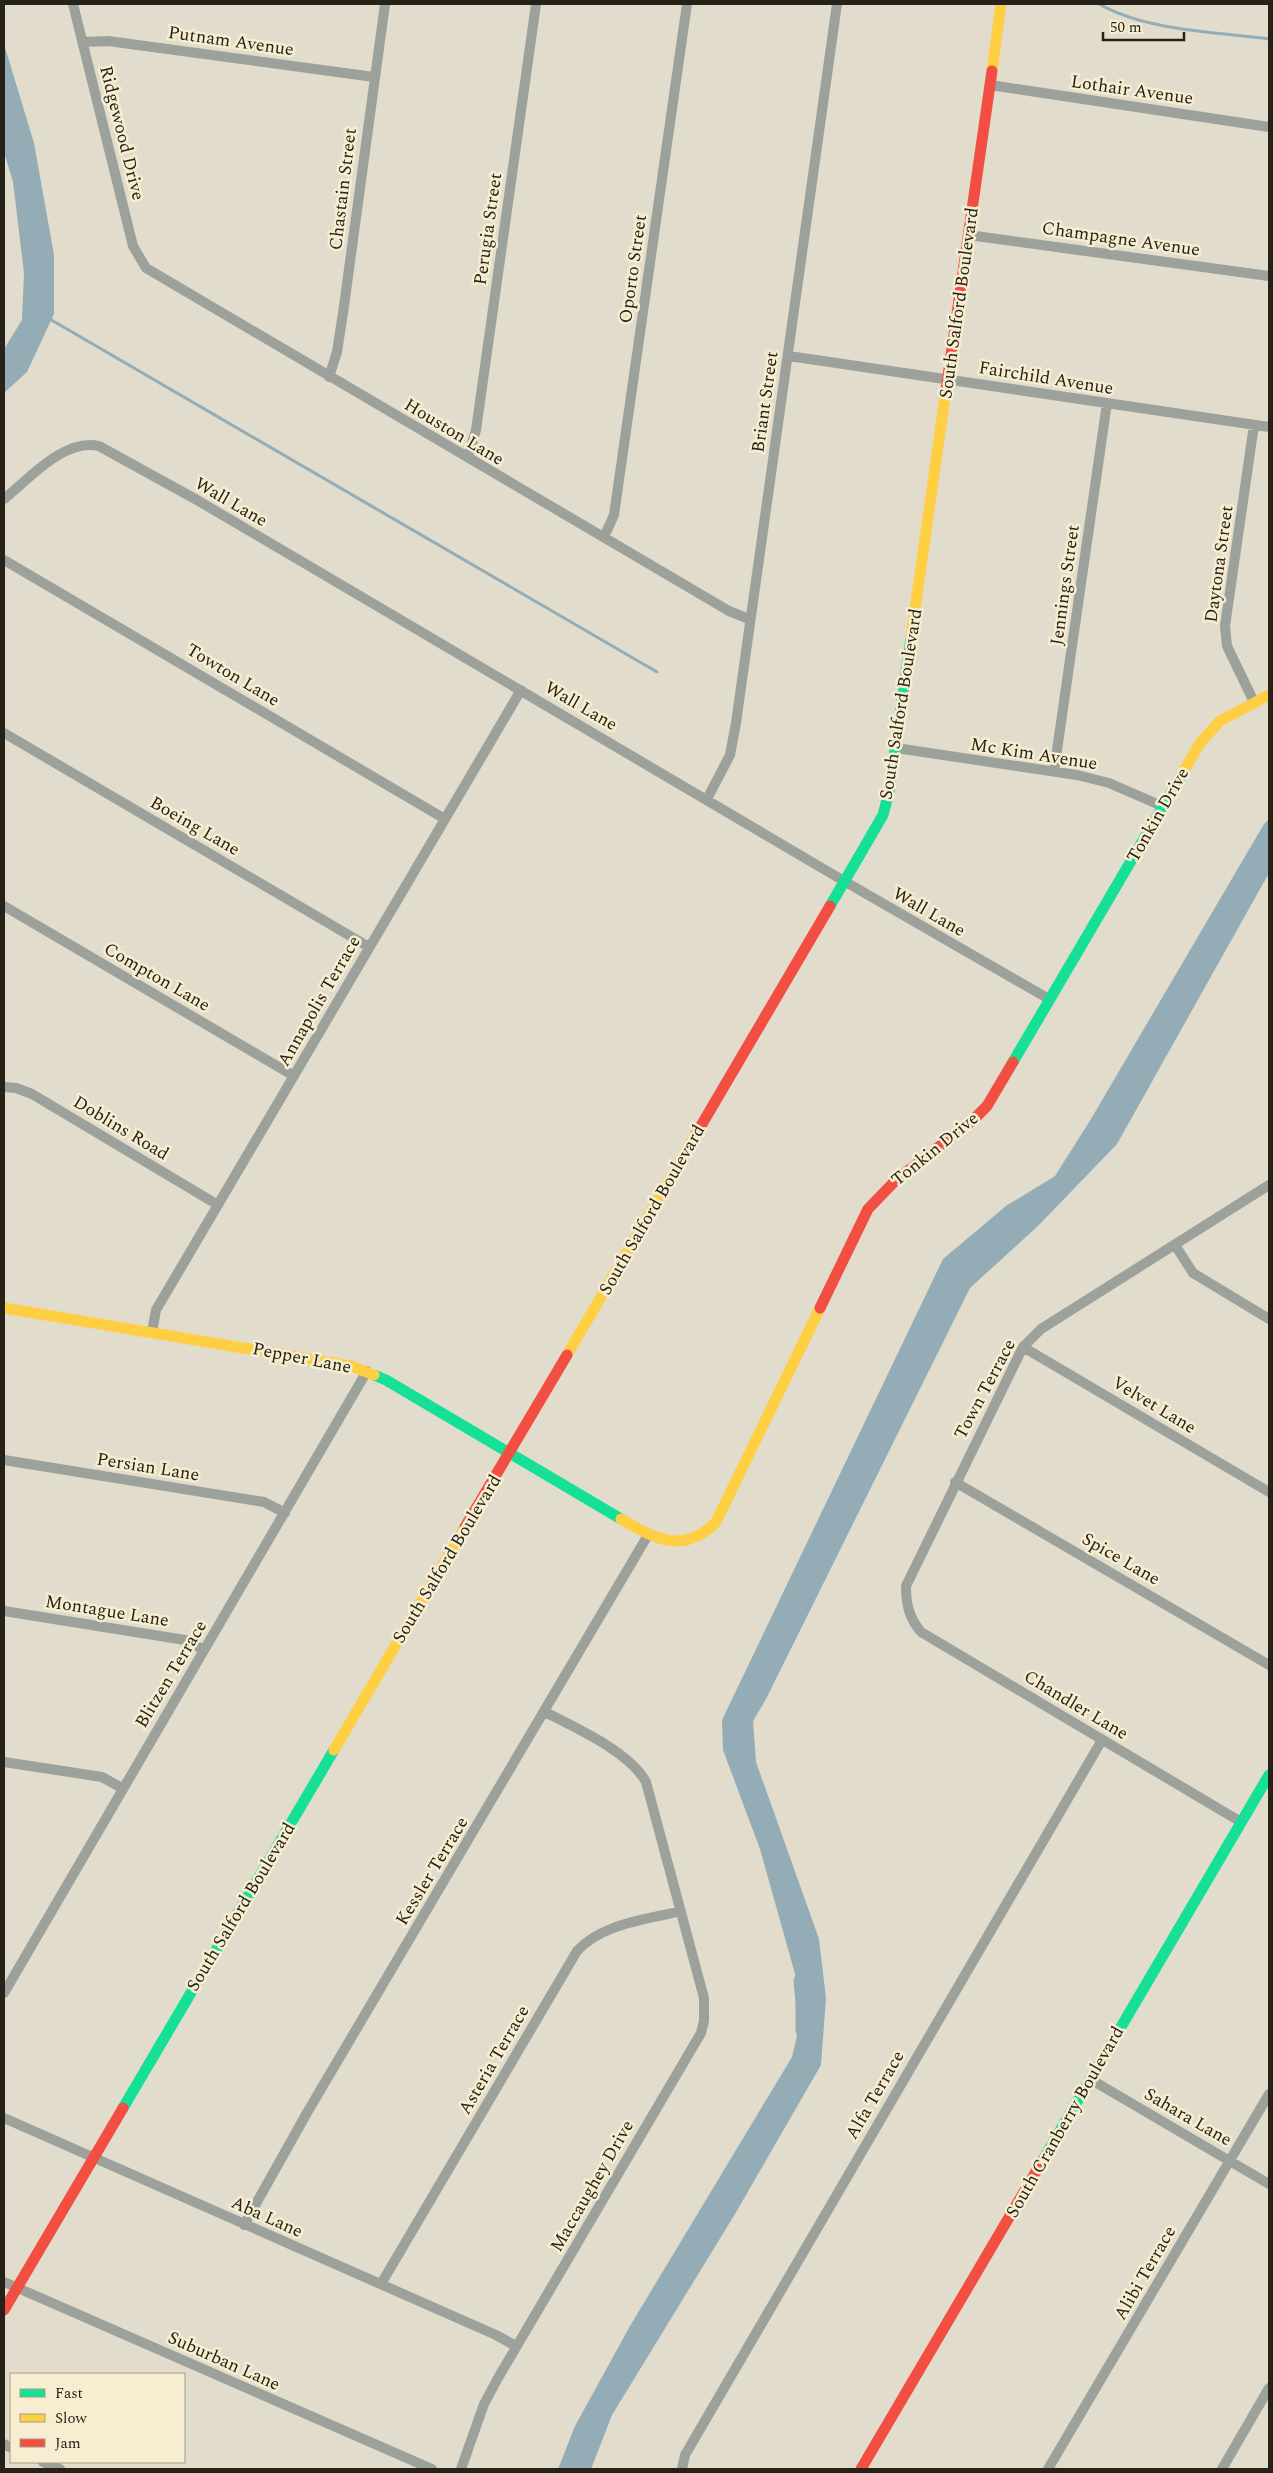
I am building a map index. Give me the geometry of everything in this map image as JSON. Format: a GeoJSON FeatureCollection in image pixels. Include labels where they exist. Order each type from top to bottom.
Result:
{"type":"FeatureCollection","features":[{"type":"Feature","properties":{"kind":"street","name":"Ridgewood Drive"},"geometry":{"type":"LineString","coordinates":[[73,4],[133,246],[146,268]]}},
{"type":"Feature","properties":{"kind":"street","name":"Chastain Street"},"geometry":{"type":"LineString","coordinates":[[329,377],[337,352],[344,306],[385,4]]}},
{"type":"Feature","properties":{"kind":"street","name":"Perugia Street"},"geometry":{"type":"LineString","coordinates":[[468,458],[476,430],[536,4]]}},
{"type":"Feature","properties":{"kind":"street","name":"Oporto Street"},"geometry":{"type":"LineString","coordinates":[[604,537],[614,515],[687,4]]}},
{"type":"Feature","properties":{"kind":"street","name":"Briant Street"},"geometry":{"type":"LineString","coordinates":[[707,799],[730,755],[837,4]]}},
{"type":"Feature","properties":{"kind":"street","name":"South Salford Boulevard"},"geometry":{"type":"LineString","coordinates":[[4,2310],[883,815],[896,748],[1001,4]]}},
{"type":"Feature","properties":{"kind":"street","name":"Putnam Avenue"},"geometry":{"type":"LineString","coordinates":[[83,42],[108,41],[374,77]]}},
{"type":"Feature","properties":{"kind":"street","name":"Lothair Avenue"},"geometry":{"type":"LineString","coordinates":[[990,85],[1269,127]]}},
{"type":"Feature","properties":{"kind":"street","name":"Champagne Avenue"},"geometry":{"type":"LineString","coordinates":[[968,235],[1269,276]]}},
{"type":"Feature","properties":{"kind":"street","name":"Houston Lane"},"geometry":{"type":"LineString","coordinates":[[146,268],[729,611],[749,619]]}},
{"type":"Feature","properties":{"kind":"street","name":"Fairchild Avenue"},"geometry":{"type":"LineString","coordinates":[[788,356],[1269,427]]}},
{"type":"Feature","properties":{"kind":"street","name":"Jennings Street"},"geometry":{"type":"LineString","coordinates":[[1054,771],[1108,403]]}},
{"type":"Feature","properties":{"kind":"street","name":"Daytona Street"},"geometry":{"type":"LineString","coordinates":[[1254,425],[1225,626],[1227,646],[1254,702]]}},
{"type":"Feature","properties":{"kind":"street","name":"Wall Lane"},"geometry":{"type":"LineString","coordinates":[[4,499],[63,451],[76,446],[94,445],[196,500],[844,881],[1049,999]]}},
{"type":"Feature","properties":{"kind":"street","name":"Towton Lane"},"geometry":{"type":"LineString","coordinates":[[4,560],[445,819]]}},
{"type":"Feature","properties":{"kind":"street","name":"Annapolis Terrace"},"geometry":{"type":"LineString","coordinates":[[152,1332],[156,1310],[521,690]]}},
{"type":"Feature","properties":{"kind":"street","name":"Tonkin Drive"},"geometry":{"type":"LineString","coordinates":[[648,1535],[668,1542],[689,1541],[701,1536],[716,1522],[868,1209],[888,1186],[981,1113],[1108,903],[1162,806],[1207,733],[1220,721],[1269,695]]}},
{"type":"Feature","properties":{"kind":"street","name":"Boeing Lane"},"geometry":{"type":"LineString","coordinates":[[4,733],[369,947]]}},
{"type":"Feature","properties":{"kind":"street","name":"Mc Kim Avenue"},"geometry":{"type":"LineString","coordinates":[[896,748],[1054,771],[1109,782],[1162,806]]}},
{"type":"Feature","properties":{"kind":"street","name":"Compton Lane"},"geometry":{"type":"LineString","coordinates":[[4,906],[294,1076]]}},
{"type":"Feature","properties":{"kind":"street","name":"Doblins Road"},"geometry":{"type":"LineString","coordinates":[[4,1087],[16,1088],[32,1094],[218,1205]]}},
{"type":"Feature","properties":{"kind":"street","name":"Town Terrace"},"geometry":{"type":"LineString","coordinates":[[907,1604],[906,1586],[909,1577],[1023,1346],[1041,1329],[1269,1185]]}},
{"type":"Feature","properties":{"kind":"street"},"geometry":{"type":"LineString","coordinates":[[1175,1245],[1193,1273],[1269,1319]]}},
{"type":"Feature","properties":{"kind":"street","name":"Pepper Lane"},"geometry":{"type":"LineString","coordinates":[[4,1308],[338,1362],[367,1371],[386,1380],[648,1535]]}},
{"type":"Feature","properties":{"kind":"street","name":"Velvet Lane"},"geometry":{"type":"LineString","coordinates":[[1023,1346],[1269,1492]]}},
{"type":"Feature","properties":{"kind":"street","name":"Blitzen Terrace"},"geometry":{"type":"LineString","coordinates":[[4,1993],[367,1371]]}},
{"type":"Feature","properties":{"kind":"street","name":"Persian Lane"},"geometry":{"type":"LineString","coordinates":[[4,1460],[264,1502],[285,1513]]}},
{"type":"Feature","properties":{"kind":"street","name":"Spice Lane"},"geometry":{"type":"LineString","coordinates":[[955,1482],[1269,1665]]}},
{"type":"Feature","properties":{"kind":"street","name":"Kessler Terrace"},"geometry":{"type":"LineString","coordinates":[[244,2225],[308,2111],[648,1535]]}},
{"type":"Feature","properties":{"kind":"street","name":"Chandler Lane"},"geometry":{"type":"LineString","coordinates":[[907,1604],[910,1616],[922,1632],[1241,1822]]}},
{"type":"Feature","properties":{"kind":"street","name":"Montague Lane"},"geometry":{"type":"LineString","coordinates":[[4,1611],[185,1640],[204,1650]]}},
{"type":"Feature","properties":{"kind":"street","name":"Maccaughey Drive"},"geometry":{"type":"LineString","coordinates":[[461,2469],[484,2404],[516,2346],[701,2033],[704,2021],[704,1998],[682,1911],[649,1788],[641,1772],[627,1758],[545,1712]]}},
{"type":"Feature","properties":{"kind":"street","name":"Alfa Terrace"},"geometry":{"type":"LineString","coordinates":[[682,2469],[685,2455],[751,2338],[1102,1740]]}},
{"type":"Feature","properties":{"kind":"street"},"geometry":{"type":"LineString","coordinates":[[4,1762],[102,1777],[122,1788]]}},
{"type":"Feature","properties":{"kind":"street","name":"South Cranberry Boulevard"},"geometry":{"type":"LineString","coordinates":[[862,2469],[1269,1775]]}},
{"type":"Feature","properties":{"kind":"street","name":"Asteria Terrace"},"geometry":{"type":"LineString","coordinates":[[381,2284],[577,1951],[590,1939],[604,1931],[682,1911]]}},
{"type":"Feature","properties":{"kind":"street","name":"Sahara Lane"},"geometry":{"type":"LineString","coordinates":[[1090,2080],[1269,2184]]}},
{"type":"Feature","properties":{"kind":"street","name":"Alibi Terrace"},"geometry":{"type":"LineString","coordinates":[[1048,2469],[1269,2094]]}},
{"type":"Feature","properties":{"kind":"street","name":"Aba Lane"},"geometry":{"type":"LineString","coordinates":[[4,2118],[496,2335],[516,2346]]}},
{"type":"Feature","properties":{"kind":"street","name":"Suburban Lane"},"geometry":{"type":"LineString","coordinates":[[4,2282],[432,2469]]}},
{"type":"Feature","properties":{"kind":"street"},"geometry":{"type":"LineString","coordinates":[[1222,2469],[1269,2388]]}},
{"type":"Feature","properties":{"kind":"street"},"geometry":{"type":"LineString","coordinates":[[45,2463],[60,2469]]}},
{"type":"Feature","properties":{"kind":"water"},"geometry":{"type":"Polygon","coordinates":[[[4,44],[34,143],[54,255],[54,314],[27,372],[4,393],[4,349],[22,320],[24,273],[13,182],[4,152],[4,44]]]}},
{"type":"Feature","properties":{"kind":"water"},"geometry":{"type":"Polygon","coordinates":[[[1269,819],[1269,873],[1117,1144],[1038,1226],[970,1288],[766,1699],[753,1721],[756,1762],[819,1939],[826,1998],[821,2065],[735,2214],[612,2415],[591,2469],[558,2469],[575,2426],[630,2326],[792,2057],[804,2006],[760,1849],[723,1750],[722,1720],[943,1259],[1006,1206],[1055,1176],[1091,1119],[1264,824],[1269,819]]]}},
{"type":"Feature","properties":{"kind":"waterway"},"geometry":{"type":"LineString","coordinates":[[1099,4],[1138,20],[1160,25],[1269,39]]}},
{"type":"Feature","properties":{"kind":"waterway"},"geometry":{"type":"LineString","coordinates":[[48,318],[657,672]]}},
{"type":"Feature","properties":{"kind":"waterway"},"geometry":{"type":"LineString","coordinates":[[799,1980],[801,2031]]}},
{"type":"Feature","properties":{"kind":"traffic: fast"},"geometry":{"type":"LineString","coordinates":[[830,906],[883,815],[889,792],[911,638]]}},
{"type":"Feature","properties":{"kind":"traffic: fast"},"geometry":{"type":"LineString","coordinates":[[1013,1062],[1182,774]]}},
{"type":"Feature","properties":{"kind":"traffic: fast"},"geometry":{"type":"LineString","coordinates":[[374,1375],[386,1380],[621,1519]]}},
{"type":"Feature","properties":{"kind":"traffic: fast"},"geometry":{"type":"LineString","coordinates":[[123,2108],[334,1750]]}},
{"type":"Feature","properties":{"kind":"traffic: fast"},"geometry":{"type":"LineString","coordinates":[[1044,2158],[1269,1775]]}},
{"type":"Feature","properties":{"kind":"traffic: slow"},"geometry":{"type":"LineString","coordinates":[[992,71],[1001,4]]}},
{"type":"Feature","properties":{"kind":"traffic: slow"},"geometry":{"type":"LineString","coordinates":[[911,638],[946,390]]}},
{"type":"Feature","properties":{"kind":"traffic: slow"},"geometry":{"type":"LineString","coordinates":[[1182,774],[1200,743],[1220,721],[1269,695]]}},
{"type":"Feature","properties":{"kind":"traffic: slow"},"geometry":{"type":"LineString","coordinates":[[567,1355],[695,1136]]}},
{"type":"Feature","properties":{"kind":"traffic: slow"},"geometry":{"type":"LineString","coordinates":[[4,1308],[351,1366],[374,1375]]}},
{"type":"Feature","properties":{"kind":"traffic: slow"},"geometry":{"type":"LineString","coordinates":[[621,1519],[646,1533],[669,1540],[680,1541],[704,1532],[716,1522],[820,1308]]}},
{"type":"Feature","properties":{"kind":"traffic: slow"},"geometry":{"type":"LineString","coordinates":[[334,1750],[465,1527]]}},
{"type":"Feature","properties":{"kind":"traffic: jam"},"geometry":{"type":"LineString","coordinates":[[946,390],[992,71]]}},
{"type":"Feature","properties":{"kind":"traffic: jam"},"geometry":{"type":"LineString","coordinates":[[695,1136],[830,906]]}},
{"type":"Feature","properties":{"kind":"traffic: jam"},"geometry":{"type":"LineString","coordinates":[[820,1308],[868,1209],[895,1181],[973,1120],[987,1106],[1013,1062]]}},
{"type":"Feature","properties":{"kind":"traffic: jam"},"geometry":{"type":"LineString","coordinates":[[465,1527],[567,1355]]}},
{"type":"Feature","properties":{"kind":"traffic: jam"},"geometry":{"type":"LineString","coordinates":[[4,2310],[123,2108]]}},
{"type":"Feature","properties":{"kind":"traffic: jam"},"geometry":{"type":"LineString","coordinates":[[861,2469],[1044,2158]]}}]}
